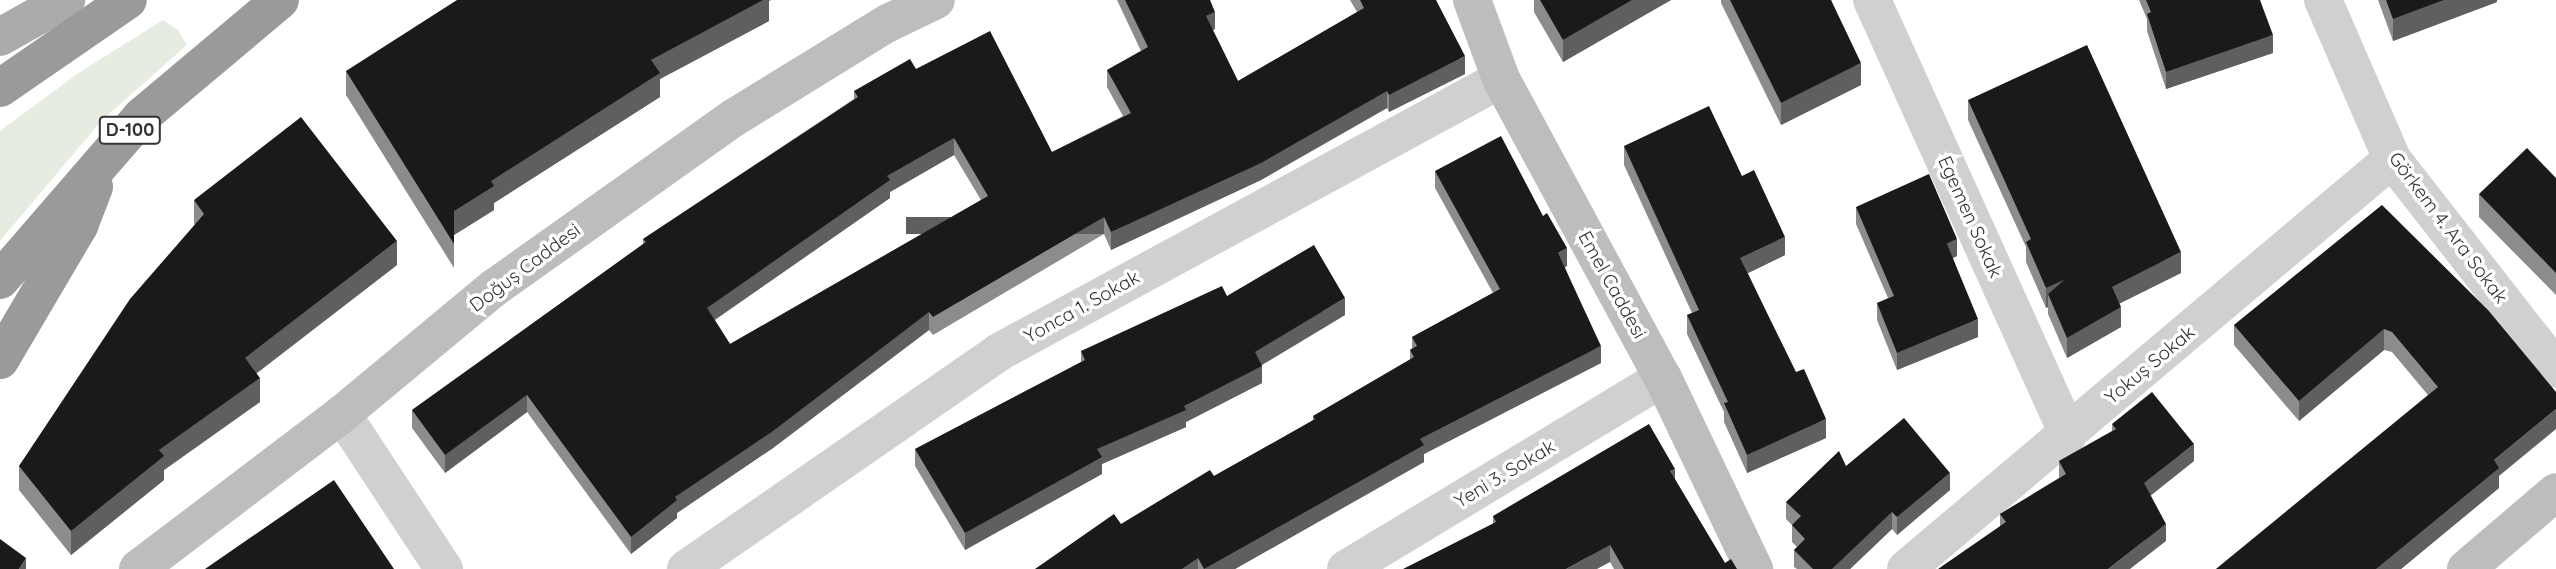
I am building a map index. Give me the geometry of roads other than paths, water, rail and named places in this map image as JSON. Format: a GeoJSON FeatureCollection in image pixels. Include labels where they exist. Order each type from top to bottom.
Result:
{"type":"FeatureCollection","features":[{"type":"Feature","properties":{"kind":"highway"},"geometry":{"type":"LineString","coordinates":[[0,89],[128,0]]}},
{"type":"Feature","properties":{"kind":"highway","name":"D-100"},"geometry":{"type":"LineString","coordinates":[[0,280],[142,116],[280,0]]}},
{"type":"Feature","properties":{"kind":"highway"},"geometry":{"type":"LineString","coordinates":[[0,360],[79,226],[107,157]]}},
{"type":"Feature","properties":{"kind":"main road"},"geometry":{"type":"LineString","coordinates":[[0,37],[66,0]]}},
{"type":"Feature","properties":{"kind":"street","name":"Doğuş Caddesi"},"geometry":{"type":"LineString","coordinates":[[138,569],[342,414],[494,288],[735,117],[888,23],[936,0]]}},
{"type":"Feature","properties":{"kind":"street","name":"Emel Caddesi"},"geometry":{"type":"LineString","coordinates":[[1472,0],[1500,79],[1663,378],[1754,569]]}},
{"type":"Feature","properties":{"kind":"street","name":"Egemen Sokak"},"geometry":{"type":"LineString","coordinates":[[1872,0],[2068,435]]}},
{"type":"Feature","properties":{"kind":"street","name":"Görkem 4. Ara Sokak"},"geometry":{"type":"LineString","coordinates":[[2322,0],[2392,159],[2556,369]]}},
{"type":"Feature","properties":{"kind":"street","name":"Yonca 1. Sokak"},"geometry":{"type":"LineString","coordinates":[[686,569],[999,352],[1500,79]]}},
{"type":"Feature","properties":{"kind":"street","name":"Yokuş Sokak"},"geometry":{"type":"LineString","coordinates":[[1906,569],[2392,159]]}},
{"type":"Feature","properties":{"kind":"street","name":"Yeni 3. Sokak"},"geometry":{"type":"LineString","coordinates":[[1346,569],[1663,378]]}},
{"type":"Feature","properties":{"kind":"street"},"geometry":{"type":"LineString","coordinates":[[342,414],[444,569]]}},
{"type":"Feature","properties":{"kind":"street"},"geometry":{"type":"LineString","coordinates":[[2466,569],[2556,492]]}}]}
